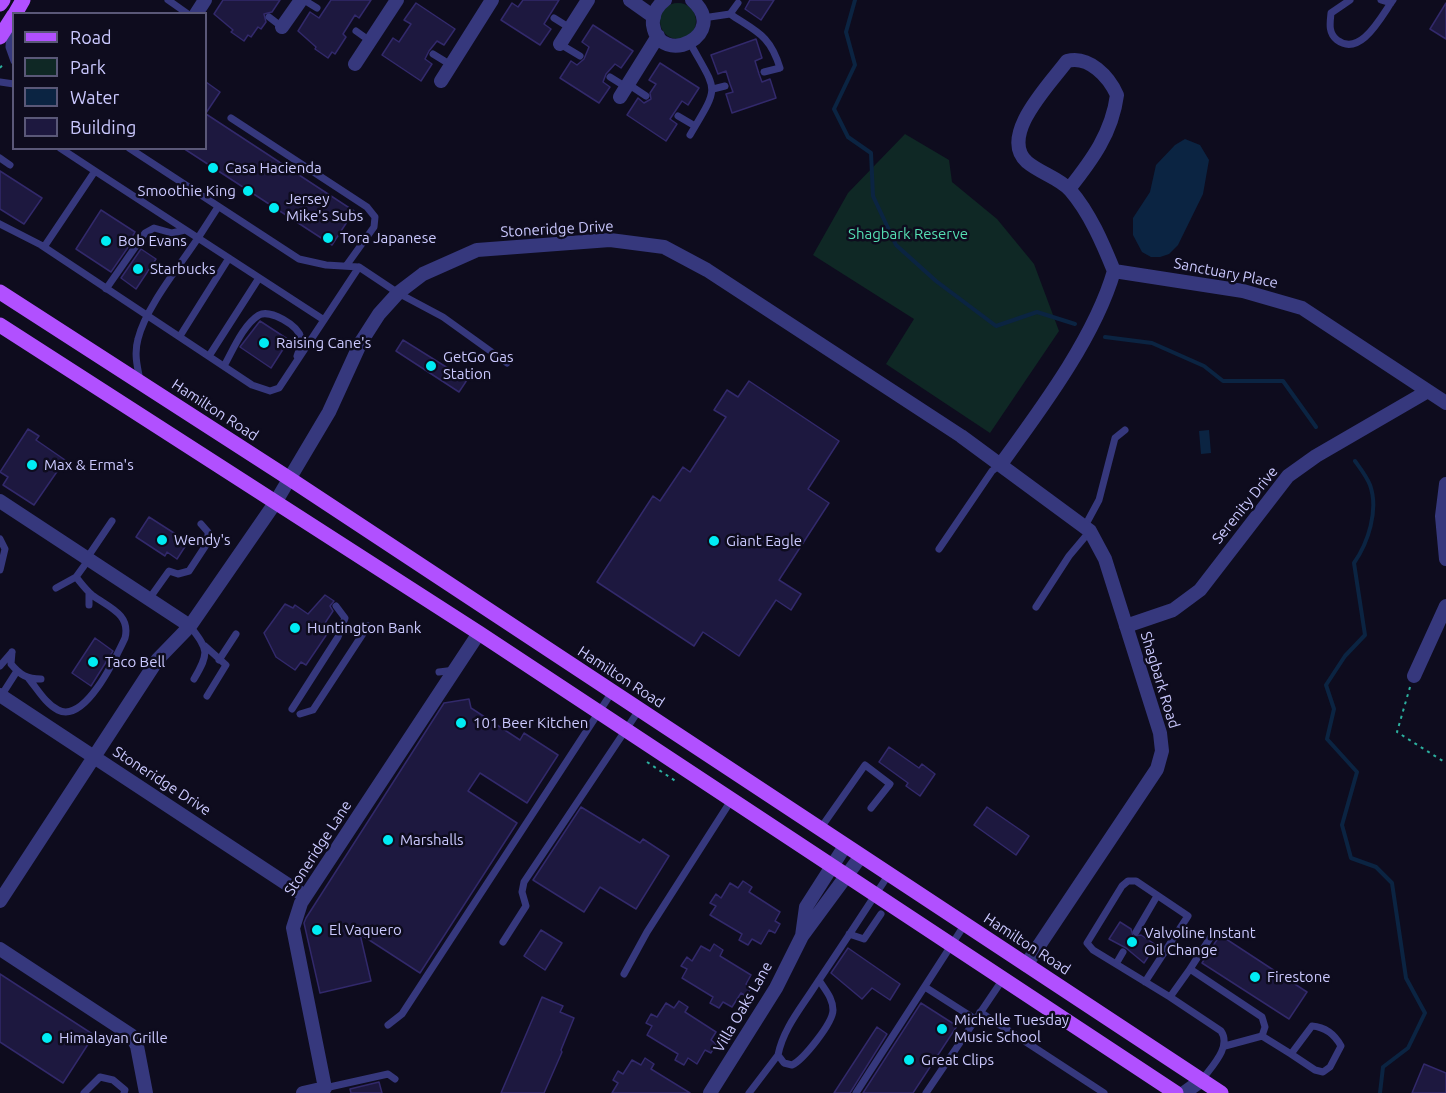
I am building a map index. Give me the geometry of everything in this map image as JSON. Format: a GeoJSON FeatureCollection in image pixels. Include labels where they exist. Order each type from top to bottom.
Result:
{"type":"FeatureCollection","features":[{"type":"Feature","properties":{"kind":"main road"},"geometry":{"type":"LineString","coordinates":[[0,4],[3,0]]}},
{"type":"Feature","properties":{"kind":"main road"},"geometry":{"type":"LineString","coordinates":[[0,37],[12,18]]}},
{"type":"Feature","properties":{"kind":"main road","name":"Hamilton Road"},"geometry":{"type":"LineString","coordinates":[[0,292],[290,479],[965,924],[1202,1087],[1221,1093]]}},
{"type":"Feature","properties":{"kind":"main road"},"geometry":{"type":"LineString","coordinates":[[0,325],[479,633],[1176,1093]]}},
{"type":"Feature","properties":{"kind":"street"},"geometry":{"type":"LineString","coordinates":[[282,27],[302,0]]}},
{"type":"Feature","properties":{"kind":"street"},"geometry":{"type":"LineString","coordinates":[[355,64],[397,0]]}},
{"type":"Feature","properties":{"kind":"street"},"geometry":{"type":"LineString","coordinates":[[441,81],[492,0]]}},
{"type":"Feature","properties":{"kind":"street"},"geometry":{"type":"LineString","coordinates":[[560,44],[588,0]]}},
{"type":"Feature","properties":{"kind":"street"},"geometry":{"type":"LineString","coordinates":[[630,0],[654,17]]}},
{"type":"Feature","properties":{"kind":"street"},"geometry":{"type":"LineString","coordinates":[[665,0],[655,10],[654,26],[658,36],[676,46],[690,43],[702,30],[703,18],[698,5],[693,0]]}},
{"type":"Feature","properties":{"kind":"street"},"geometry":{"type":"LineString","coordinates":[[625,90],[658,36]]}},
{"type":"Feature","properties":{"kind":"street"},"geometry":{"type":"LineString","coordinates":[[1001,464],[1042,408],[1080,345],[1109,288],[1114,271],[1092,222],[1069,189],[1029,164],[1017,149],[1016,140],[1026,116],[1067,61],[1073,59],[1092,65],[1106,76],[1117,95],[1108,132],[1089,164],[1069,189]]}},
{"type":"Feature","properties":{"kind":"street","name":"Stoneridge Drive"},"geometry":{"type":"LineString","coordinates":[[290,479],[329,412],[361,342],[379,314],[398,293],[423,274],[477,250],[610,240],[664,247],[707,270],[961,436]]}},
{"type":"Feature","properties":{"kind":"street","name":"Sanctuary Place"},"geometry":{"type":"LineString","coordinates":[[1114,271],[1243,291],[1279,299],[1326,321],[1446,403]]}},
{"type":"Feature","properties":{"kind":"street","name":"Serenity Drive"},"geometry":{"type":"LineString","coordinates":[[1126,626],[1173,610],[1200,590],[1288,476],[1428,391]]}},
{"type":"Feature","properties":{"kind":"street","name":"Shagbark Road"},"geometry":{"type":"LineString","coordinates":[[961,436],[1088,529],[1105,559],[1160,733],[1162,751],[1157,769],[1026,965]]}},
{"type":"Feature","properties":{"kind":"street"},"geometry":{"type":"LineString","coordinates":[[0,901],[96,758],[158,659],[190,626],[290,479]]}},
{"type":"Feature","properties":{"kind":"street"},"geometry":{"type":"LineString","coordinates":[[1446,484],[1442,516],[1446,559]]}},
{"type":"Feature","properties":{"kind":"street"},"geometry":{"type":"LineString","coordinates":[[0,501],[190,626]]}},
{"type":"Feature","properties":{"kind":"street"},"geometry":{"type":"LineString","coordinates":[[1414,676],[1446,606]]}},
{"type":"Feature","properties":{"kind":"street","name":"Stoneridge Lane"},"geometry":{"type":"LineString","coordinates":[[325,1088],[293,928],[305,896],[479,633]]}},
{"type":"Feature","properties":{"kind":"street","name":"Stoneridge Drive"},"geometry":{"type":"LineString","coordinates":[[0,696],[305,896]]}},
{"type":"Feature","properties":{"kind":"street","name":"Villa Oaks Lane"},"geometry":{"type":"LineString","coordinates":[[802,936],[806,907],[845,846]]}},
{"type":"Feature","properties":{"kind":"street","name":"Villa Oaks Lane"},"geometry":{"type":"LineString","coordinates":[[710,1093],[776,988],[802,936],[861,856]]}},
{"type":"Feature","properties":{"kind":"street"},"geometry":{"type":"LineString","coordinates":[[0,949],[131,1035],[137,1046],[146,1093]]}},
{"type":"Feature","properties":{"kind":"street"},"geometry":{"type":"LineString","coordinates":[[1184,1093],[1202,1087]]}},
{"type":"Feature","properties":{"kind":"street"},"geometry":{"type":"LineString","coordinates":[[303,1093],[325,1088]]}},
{"type":"Feature","properties":{"kind":"lane"},"geometry":{"type":"LineString","coordinates":[[168,0],[185,12]]}},
{"type":"Feature","properties":{"kind":"lane"},"geometry":{"type":"LineString","coordinates":[[302,0],[317,8]]}},
{"type":"Feature","properties":{"kind":"lane"},"geometry":{"type":"LineString","coordinates":[[1350,0],[1332,13],[1330,20],[1329,27],[1334,38],[1342,43],[1359,41],[1370,33],[1392,1],[1381,0]]}},
{"type":"Feature","properties":{"kind":"lane"},"geometry":{"type":"LineString","coordinates":[[730,14],[738,3]]}},
{"type":"Feature","properties":{"kind":"lane"},"geometry":{"type":"LineString","coordinates":[[703,18],[730,14],[763,36],[773,47],[780,68],[764,72]]}},
{"type":"Feature","properties":{"kind":"lane"},"geometry":{"type":"LineString","coordinates":[[269,17],[282,27]]}},
{"type":"Feature","properties":{"kind":"lane"},"geometry":{"type":"LineString","coordinates":[[554,18],[570,28]]}},
{"type":"Feature","properties":{"kind":"lane"},"geometry":{"type":"LineString","coordinates":[[9,61],[12,24]]}},
{"type":"Feature","properties":{"kind":"lane"},"geometry":{"type":"LineString","coordinates":[[356,31],[370,40]]}},
{"type":"Feature","properties":{"kind":"lane"},"geometry":{"type":"LineString","coordinates":[[690,43],[713,89],[713,98],[690,135]]}},
{"type":"Feature","properties":{"kind":"lane"},"geometry":{"type":"LineString","coordinates":[[560,44],[580,56]]}},
{"type":"Feature","properties":{"kind":"lane"},"geometry":{"type":"LineString","coordinates":[[433,54],[451,65]]}},
{"type":"Feature","properties":{"kind":"lane"},"geometry":{"type":"LineString","coordinates":[[610,77],[625,90],[646,96]]}},
{"type":"Feature","properties":{"kind":"lane"},"geometry":{"type":"LineString","coordinates":[[713,89],[725,86]]}},
{"type":"Feature","properties":{"kind":"lane"},"geometry":{"type":"LineString","coordinates":[[678,116],[695,126]]}},
{"type":"Feature","properties":{"kind":"lane"},"geometry":{"type":"LineString","coordinates":[[231,118],[367,207],[375,217],[374,227],[346,266]]}},
{"type":"Feature","properties":{"kind":"lane"},"geometry":{"type":"LineString","coordinates":[[63,150],[324,320]]}},
{"type":"Feature","properties":{"kind":"lane"},"geometry":{"type":"LineString","coordinates":[[132,150],[299,259],[326,265],[359,267],[398,293],[442,317],[507,363]]}},
{"type":"Feature","properties":{"kind":"lane"},"geometry":{"type":"LineString","coordinates":[[0,158],[10,165]]}},
{"type":"Feature","properties":{"kind":"lane"},"geometry":{"type":"LineString","coordinates":[[44,247],[95,171]]}},
{"type":"Feature","properties":{"kind":"lane"},"geometry":{"type":"LineString","coordinates":[[141,383],[135,360],[138,338],[148,316],[219,207]]}},
{"type":"Feature","properties":{"kind":"lane"},"geometry":{"type":"LineString","coordinates":[[0,225],[44,247],[252,385],[270,391],[279,388],[359,267]]}},
{"type":"Feature","properties":{"kind":"lane"},"geometry":{"type":"LineString","coordinates":[[106,289],[145,233],[154,228],[172,233],[185,230]]}},
{"type":"Feature","properties":{"kind":"lane"},"geometry":{"type":"LineString","coordinates":[[180,336],[229,258]]}},
{"type":"Feature","properties":{"kind":"lane"},"geometry":{"type":"LineString","coordinates":[[209,356],[259,278]]}},
{"type":"Feature","properties":{"kind":"lane"},"geometry":{"type":"LineString","coordinates":[[224,366],[251,322],[261,314],[270,313],[298,330],[301,339],[293,367]]}},
{"type":"Feature","properties":{"kind":"lane"},"geometry":{"type":"LineString","coordinates":[[1036,607],[1088,529],[1099,500],[1115,438],[1125,430]]}},
{"type":"Feature","properties":{"kind":"lane"},"geometry":{"type":"LineString","coordinates":[[939,549],[992,471],[1001,464]]}},
{"type":"Feature","properties":{"kind":"lane"},"geometry":{"type":"LineString","coordinates":[[56,588],[76,577],[112,521]]}},
{"type":"Feature","properties":{"kind":"lane"},"geometry":{"type":"LineString","coordinates":[[149,598],[169,571],[178,574],[189,571],[208,542],[208,532],[201,524]]}},
{"type":"Feature","properties":{"kind":"lane"},"geometry":{"type":"LineString","coordinates":[[0,539],[5,549],[0,570]]}},
{"type":"Feature","properties":{"kind":"lane"},"geometry":{"type":"LineString","coordinates":[[0,666],[12,652],[11,664],[29,679],[45,699],[59,711],[74,711],[87,702],[118,652],[126,627],[122,616],[89,593],[76,577]]}},
{"type":"Feature","properties":{"kind":"lane"},"geometry":{"type":"LineString","coordinates":[[89,593],[89,605]]}},
{"type":"Feature","properties":{"kind":"lane"},"geometry":{"type":"LineString","coordinates":[[292,709],[338,637],[345,618],[336,606]]}},
{"type":"Feature","properties":{"kind":"lane"},"geometry":{"type":"LineString","coordinates":[[190,626],[205,646],[225,665],[207,696]]}},
{"type":"Feature","properties":{"kind":"lane"},"geometry":{"type":"LineString","coordinates":[[300,714],[313,710],[368,626]]}},
{"type":"Feature","properties":{"kind":"lane"},"geometry":{"type":"LineString","coordinates":[[219,660],[236,634]]}},
{"type":"Feature","properties":{"kind":"lane"},"geometry":{"type":"LineString","coordinates":[[194,679],[205,660],[205,646]]}},
{"type":"Feature","properties":{"kind":"lane"},"geometry":{"type":"LineString","coordinates":[[439,672],[455,670]]}},
{"type":"Feature","properties":{"kind":"lane"},"geometry":{"type":"LineString","coordinates":[[0,696],[17,671]]}},
{"type":"Feature","properties":{"kind":"lane"},"geometry":{"type":"LineString","coordinates":[[29,679],[41,679]]}},
{"type":"Feature","properties":{"kind":"lane"},"geometry":{"type":"LineString","coordinates":[[388,1025],[402,1014],[612,692]]}},
{"type":"Feature","properties":{"kind":"lane"},"geometry":{"type":"LineString","coordinates":[[503,942],[526,906],[522,892],[524,882],[639,710]]}},
{"type":"Feature","properties":{"kind":"lane"},"geometry":{"type":"LineString","coordinates":[[820,829],[865,765],[890,784],[871,808]]}},
{"type":"Feature","properties":{"kind":"lane"},"geometry":{"type":"LineString","coordinates":[[624,974],[647,932],[732,799]]}},
{"type":"Feature","properties":{"kind":"lane"},"geometry":{"type":"LineString","coordinates":[[749,1093],[778,1055],[781,1039],[889,874]]}},
{"type":"Feature","properties":{"kind":"lane"},"geometry":{"type":"LineString","coordinates":[[1146,982],[1188,916],[1136,881],[1128,881],[1087,943],[1093,950],[1170,997],[1221,1031],[1226,1037],[1225,1046],[1202,1087]]}},
{"type":"Feature","properties":{"kind":"lane"},"geometry":{"type":"LineString","coordinates":[[1136,932],[1157,896]]}},
{"type":"Feature","properties":{"kind":"lane"},"geometry":{"type":"LineString","coordinates":[[849,934],[864,939],[880,914]]}},
{"type":"Feature","properties":{"kind":"lane"},"geometry":{"type":"LineString","coordinates":[[856,1093],[965,924]]}},
{"type":"Feature","properties":{"kind":"lane"},"geometry":{"type":"LineString","coordinates":[[1170,997],[1212,936]]}},
{"type":"Feature","properties":{"kind":"lane"},"geometry":{"type":"LineString","coordinates":[[1116,964],[1124,952]]}},
{"type":"Feature","properties":{"kind":"lane"},"geometry":{"type":"LineString","coordinates":[[1190,969],[1262,1017],[1265,1027],[1262,1036]]}},
{"type":"Feature","properties":{"kind":"lane"},"geometry":{"type":"LineString","coordinates":[[926,1093],[1003,979]]}},
{"type":"Feature","properties":{"kind":"lane"},"geometry":{"type":"LineString","coordinates":[[778,1055],[784,1063],[792,1065],[802,1060],[833,1013],[832,1000],[819,980]]}},
{"type":"Feature","properties":{"kind":"lane"},"geometry":{"type":"LineString","coordinates":[[925,987],[975,1019]]}},
{"type":"Feature","properties":{"kind":"lane"},"geometry":{"type":"LineString","coordinates":[[980,1012],[1104,1093]]}},
{"type":"Feature","properties":{"kind":"lane"},"geometry":{"type":"LineString","coordinates":[[1225,1046],[1262,1036],[1315,1070],[1323,1072],[1330,1067],[1341,1046],[1336,1038],[1320,1027],[1312,1026],[1291,1054]]}},
{"type":"Feature","properties":{"kind":"lane"},"geometry":{"type":"LineString","coordinates":[[325,1088],[388,1074],[395,1079]]}},
{"type":"Feature","properties":{"kind":"lane"},"geometry":{"type":"LineString","coordinates":[[84,1093],[100,1077],[113,1080],[125,1090],[124,1093]]}},
{"type":"Feature","properties":{"kind":"path"},"geometry":{"type":"LineString","coordinates":[[0,68],[9,61]]}},
{"type":"Feature","properties":{"kind":"path"},"geometry":{"type":"LineString","coordinates":[[1414,676],[1397,732],[1446,764]]}},
{"type":"Feature","properties":{"kind":"green space"},"geometry":{"type":"Polygon","coordinates":[[[678,3],[691,8],[696,21],[691,34],[678,39],[665,34],[660,21],[665,8],[678,3]]]}},
{"type":"Feature","properties":{"kind":"green space","name":"Shagbark Reserve"},"geometry":{"type":"Polygon","coordinates":[[[905,134],[949,160],[952,182],[997,219],[1034,264],[1059,331],[990,433],[886,364],[914,319],[813,255],[848,193],[905,134]]]}},
{"type":"Feature","properties":{"kind":"water"},"geometry":{"type":"Polygon","coordinates":[[[1185,139],[1200,145],[1209,160],[1203,194],[1178,245],[1169,254],[1151,257],[1142,252],[1133,235],[1133,218],[1150,192],[1156,165],[1175,145],[1185,139]]]}},
{"type":"Feature","properties":{"kind":"water"},"geometry":{"type":"Polygon","coordinates":[[[1209,430],[1211,453],[1201,454],[1199,431],[1209,430]]]}},
{"type":"Feature","properties":{"kind":"building"},"geometry":{"type":"Polygon","coordinates":[[[223,0],[280,0],[272,12],[264,14],[266,22],[261,29],[258,27],[251,37],[248,35],[244,41],[231,32],[233,30],[214,14],[223,0]]]}},
{"type":"Feature","properties":{"kind":"building"},"geometry":{"type":"Polygon","coordinates":[[[331,0],[371,0],[359,18],[355,15],[343,34],[346,37],[335,54],[332,52],[328,58],[315,49],[316,47],[298,31],[310,12],[319,18],[331,0]]]}},
{"type":"Feature","properties":{"kind":"building"},"geometry":{"type":"Polygon","coordinates":[[[523,0],[559,0],[544,24],[551,29],[540,45],[501,20],[512,3],[518,7],[523,0]]]}},
{"type":"Feature","properties":{"kind":"building"},"geometry":{"type":"Polygon","coordinates":[[[750,0],[774,0],[761,20],[745,9],[750,0]]]}},
{"type":"Feature","properties":{"kind":"building"},"geometry":{"type":"Polygon","coordinates":[[[416,3],[455,29],[444,45],[437,41],[429,51],[425,59],[432,64],[421,81],[382,55],[393,38],[399,42],[411,24],[404,20],[416,3]]]}},
{"type":"Feature","properties":{"kind":"building"},"geometry":{"type":"Polygon","coordinates":[[[1446,3],[1446,39],[1430,29],[1446,3]]]}},
{"type":"Feature","properties":{"kind":"building"},"geometry":{"type":"Polygon","coordinates":[[[593,25],[633,51],[621,68],[615,64],[606,74],[603,82],[610,87],[599,103],[560,78],[571,61],[577,65],[584,59],[589,47],[582,42],[593,25]]]}},
{"type":"Feature","properties":{"kind":"building"},"geometry":{"type":"Polygon","coordinates":[[[756,39],[762,58],[755,61],[759,74],[762,82],[770,79],[776,98],[732,113],[726,94],[733,92],[726,71],[718,74],[711,55],[756,39]]]}},
{"type":"Feature","properties":{"kind":"building"},"geometry":{"type":"Polygon","coordinates":[[[660,63],[699,88],[688,105],[682,101],[670,119],[677,124],[666,141],[627,115],[638,98],[644,103],[651,99],[650,93],[656,84],[649,80],[660,63]]]}},
{"type":"Feature","properties":{"kind":"building"},"geometry":{"type":"Polygon","coordinates":[[[207,83],[220,92],[207,112],[207,83]]]}},
{"type":"Feature","properties":{"kind":"building"},"geometry":{"type":"Polygon","coordinates":[[[207,115],[354,211],[332,245],[186,150],[207,150],[207,115]]]}},
{"type":"Feature","properties":{"kind":"building"},"geometry":{"type":"Polygon","coordinates":[[[0,171],[42,198],[24,224],[0,209],[0,171]]]}},
{"type":"Feature","properties":{"kind":"building","name":"Bob Evans"},"geometry":{"type":"Polygon","coordinates":[[[101,210],[135,232],[129,242],[131,243],[111,272],[76,249],[101,210]]]}},
{"type":"Feature","properties":{"kind":"building","name":"Starbucks"},"geometry":{"type":"Polygon","coordinates":[[[141,249],[156,259],[136,289],[121,278],[141,249]]]}},
{"type":"Feature","properties":{"kind":"building","name":"Raising Cane's"},"geometry":{"type":"Polygon","coordinates":[[[260,321],[289,340],[271,368],[240,347],[260,321]]]}},
{"type":"Feature","properties":{"kind":"building","name":"GetGo Gas Station"},"geometry":{"type":"Polygon","coordinates":[[[403,340],[467,380],[459,392],[396,351],[403,340]]]}},
{"type":"Feature","properties":{"kind":"building","name":"Giant Eagle"},"geometry":{"type":"Polygon","coordinates":[[[749,381],[839,441],[808,489],[829,503],[779,580],[801,594],[791,610],[776,600],[739,656],[703,632],[694,646],[597,582],[653,496],[660,501],[683,467],[690,472],[726,417],[714,410],[727,390],[738,397],[749,381]]]}},
{"type":"Feature","properties":{"kind":"building","name":"Max & Erma's"},"geometry":{"type":"Polygon","coordinates":[[[28,429],[39,436],[36,440],[65,460],[34,505],[3,485],[8,477],[0,472],[28,429]]]}},
{"type":"Feature","properties":{"kind":"building","name":"Wendy's"},"geometry":{"type":"Polygon","coordinates":[[[149,517],[188,542],[177,559],[167,552],[165,556],[136,537],[149,517]]]}},
{"type":"Feature","properties":{"kind":"building"},"geometry":{"type":"Polygon","coordinates":[[[325,595],[334,601],[330,606],[333,611],[325,623],[328,626],[324,632],[327,634],[306,665],[301,662],[295,670],[276,657],[264,633],[285,604],[293,608],[295,605],[308,614],[325,595]]]}},
{"type":"Feature","properties":{"kind":"building","name":"Taco Bell"},"geometry":{"type":"Polygon","coordinates":[[[95,638],[113,651],[91,686],[72,673],[95,638]]]}},
{"type":"Feature","properties":{"kind":"building"},"geometry":{"type":"Polygon","coordinates":[[[469,699],[471,708],[520,740],[524,733],[558,755],[527,803],[480,773],[468,791],[517,823],[420,973],[360,934],[371,981],[320,993],[304,923],[306,918],[444,703],[469,699]]]}},
{"type":"Feature","properties":{"kind":"building"},"geometry":{"type":"Polygon","coordinates":[[[889,747],[919,768],[922,764],[935,774],[920,796],[906,786],[908,783],[879,762],[889,747]]]}},
{"type":"Feature","properties":{"kind":"building"},"geometry":{"type":"Polygon","coordinates":[[[581,807],[640,843],[643,839],[669,856],[636,909],[600,887],[584,912],[533,880],[581,807]]]}},
{"type":"Feature","properties":{"kind":"building"},"geometry":{"type":"Polygon","coordinates":[[[987,807],[1029,836],[1016,855],[974,825],[987,807]]]}},
{"type":"Feature","properties":{"kind":"building"},"geometry":{"type":"Polygon","coordinates":[[[743,881],[752,887],[749,892],[780,912],[775,921],[780,924],[775,933],[769,930],[761,944],[752,939],[748,945],[739,940],[742,934],[710,915],[716,906],[710,903],[716,894],[721,898],[730,883],[738,888],[743,881]]]}},
{"type":"Feature","properties":{"kind":"building","name":"Valvoline Instant Oil Change"},"geometry":{"type":"Polygon","coordinates":[[[1120,922],[1131,929],[1133,936],[1141,935],[1156,945],[1144,963],[1126,948],[1109,939],[1120,922]]]}},
{"type":"Feature","properties":{"kind":"building"},"geometry":{"type":"Polygon","coordinates":[[[541,930],[562,943],[545,970],[524,956],[541,930]]]}},
{"type":"Feature","properties":{"kind":"building","name":"Firestone"},"geometry":{"type":"Polygon","coordinates":[[[1220,935],[1307,992],[1289,1019],[1202,963],[1220,935]]]}},
{"type":"Feature","properties":{"kind":"building"},"geometry":{"type":"Polygon","coordinates":[[[714,944],[723,950],[720,956],[751,975],[746,984],[752,987],[746,996],[741,993],[732,1007],[723,1002],[719,1008],[710,1003],[713,997],[682,978],[687,969],[681,966],[687,957],[692,961],[701,946],[710,951],[714,944]]]}},
{"type":"Feature","properties":{"kind":"building"},"geometry":{"type":"Polygon","coordinates":[[[848,948],[900,984],[890,1000],[872,988],[862,999],[831,973],[848,948]]]}},
{"type":"Feature","properties":{"kind":"building","name":"Himalayan Grille"},"geometry":{"type":"Polygon","coordinates":[[[0,974],[94,1035],[63,1083],[0,1042],[0,974]]]}},
{"type":"Feature","properties":{"kind":"building"},"geometry":{"type":"Polygon","coordinates":[[[542,997],[563,1006],[560,1012],[574,1018],[562,1052],[544,1093],[501,1093],[542,997]]]}},
{"type":"Feature","properties":{"kind":"building"},"geometry":{"type":"Polygon","coordinates":[[[679,1001],[688,1007],[685,1012],[716,1032],[711,1040],[716,1044],[711,1053],[705,1050],[697,1064],[688,1058],[684,1065],[675,1060],[678,1054],[647,1035],[652,1026],[646,1023],[651,1014],[657,1017],[666,1003],[674,1008],[679,1001]]]}},
{"type":"Feature","properties":{"kind":"building"},"geometry":{"type":"Polygon","coordinates":[[[921,1003],[957,1026],[913,1093],[863,1093],[921,1003]]]}},
{"type":"Feature","properties":{"kind":"building"},"geometry":{"type":"Polygon","coordinates":[[[877,1027],[887,1034],[850,1093],[834,1093],[877,1027]]]}},
{"type":"Feature","properties":{"kind":"building"},"geometry":{"type":"Polygon","coordinates":[[[645,1058],[654,1064],[651,1069],[690,1093],[612,1093],[618,1083],[613,1080],[618,1071],[623,1074],[632,1060],[641,1065],[645,1058]]]}},
{"type":"Feature","properties":{"kind":"building"},"geometry":{"type":"Polygon","coordinates":[[[1424,1064],[1446,1073],[1446,1093],[1412,1093],[1424,1064]]]}},
{"type":"Feature","properties":{"kind":"building"},"geometry":{"type":"Polygon","coordinates":[[[379,1082],[382,1093],[351,1093],[350,1089],[379,1082]]]}},
{"type":"Feature","properties":{"kind":"waterway"},"geometry":{"type":"LineString","coordinates":[[855,0],[846,32],[855,65],[834,109],[848,137],[871,153],[873,196],[896,245],[936,281],[996,326],[1037,312],[1075,324]]}},
{"type":"Feature","properties":{"kind":"waterway"},"geometry":{"type":"LineString","coordinates":[[1105,337],[1152,343],[1204,366],[1223,381],[1283,381],[1316,427]]}},
{"type":"Feature","properties":{"kind":"waterway"},"geometry":{"type":"LineString","coordinates":[[1355,461],[1370,485],[1373,505],[1368,536],[1354,563],[1365,635],[1345,656],[1326,685],[1334,709],[1327,739],[1357,772],[1342,825],[1351,858],[1376,867],[1392,883],[1406,978],[1425,1013],[1408,1048],[1383,1067],[1380,1093]]}},
{"type":"Feature","properties":{"kind":"place","name":"Casa Hacienda"},"geometry":{"type":"Point","coordinates":[213,168]}},
{"type":"Feature","properties":{"kind":"place","name":"Smoothie King"},"geometry":{"type":"Point","coordinates":[248,191]}},
{"type":"Feature","properties":{"kind":"place","name":"Jersey Mike's Subs"},"geometry":{"type":"Point","coordinates":[274,208]}},
{"type":"Feature","properties":{"kind":"place","name":"Tora Japanese"},"geometry":{"type":"Point","coordinates":[328,238]}},
{"type":"Feature","properties":{"kind":"place","name":"Bob Evans"},"geometry":{"type":"Point","coordinates":[106,241]}},
{"type":"Feature","properties":{"kind":"place","name":"Starbucks"},"geometry":{"type":"Point","coordinates":[138,269]}},
{"type":"Feature","properties":{"kind":"place","name":"Raising Cane's"},"geometry":{"type":"Point","coordinates":[264,343]}},
{"type":"Feature","properties":{"kind":"place","name":"GetGo Gas Station"},"geometry":{"type":"Point","coordinates":[431,366]}},
{"type":"Feature","properties":{"kind":"place","name":"Max & Erma's"},"geometry":{"type":"Point","coordinates":[32,465]}},
{"type":"Feature","properties":{"kind":"place","name":"Wendy's"},"geometry":{"type":"Point","coordinates":[162,540]}},
{"type":"Feature","properties":{"kind":"place","name":"Giant Eagle"},"geometry":{"type":"Point","coordinates":[714,541]}},
{"type":"Feature","properties":{"kind":"place","name":"Huntington Bank"},"geometry":{"type":"Point","coordinates":[295,628]}},
{"type":"Feature","properties":{"kind":"place","name":"Taco Bell"},"geometry":{"type":"Point","coordinates":[93,662]}},
{"type":"Feature","properties":{"kind":"place","name":"101 Beer Kitchen"},"geometry":{"type":"Point","coordinates":[461,723]}},
{"type":"Feature","properties":{"kind":"place","name":"Marshalls"},"geometry":{"type":"Point","coordinates":[388,840]}},
{"type":"Feature","properties":{"kind":"place","name":"El Vaquero"},"geometry":{"type":"Point","coordinates":[317,930]}},
{"type":"Feature","properties":{"kind":"place","name":"Valvoline Instant Oil Change"},"geometry":{"type":"Point","coordinates":[1132,942]}},
{"type":"Feature","properties":{"kind":"place","name":"Firestone"},"geometry":{"type":"Point","coordinates":[1255,977]}},
{"type":"Feature","properties":{"kind":"place","name":"Michelle Tuesday Music School"},"geometry":{"type":"Point","coordinates":[942,1029]}},
{"type":"Feature","properties":{"kind":"place","name":"Himalayan Grille"},"geometry":{"type":"Point","coordinates":[47,1038]}},
{"type":"Feature","properties":{"kind":"place","name":"Great Clips"},"geometry":{"type":"Point","coordinates":[909,1060]}}]}
